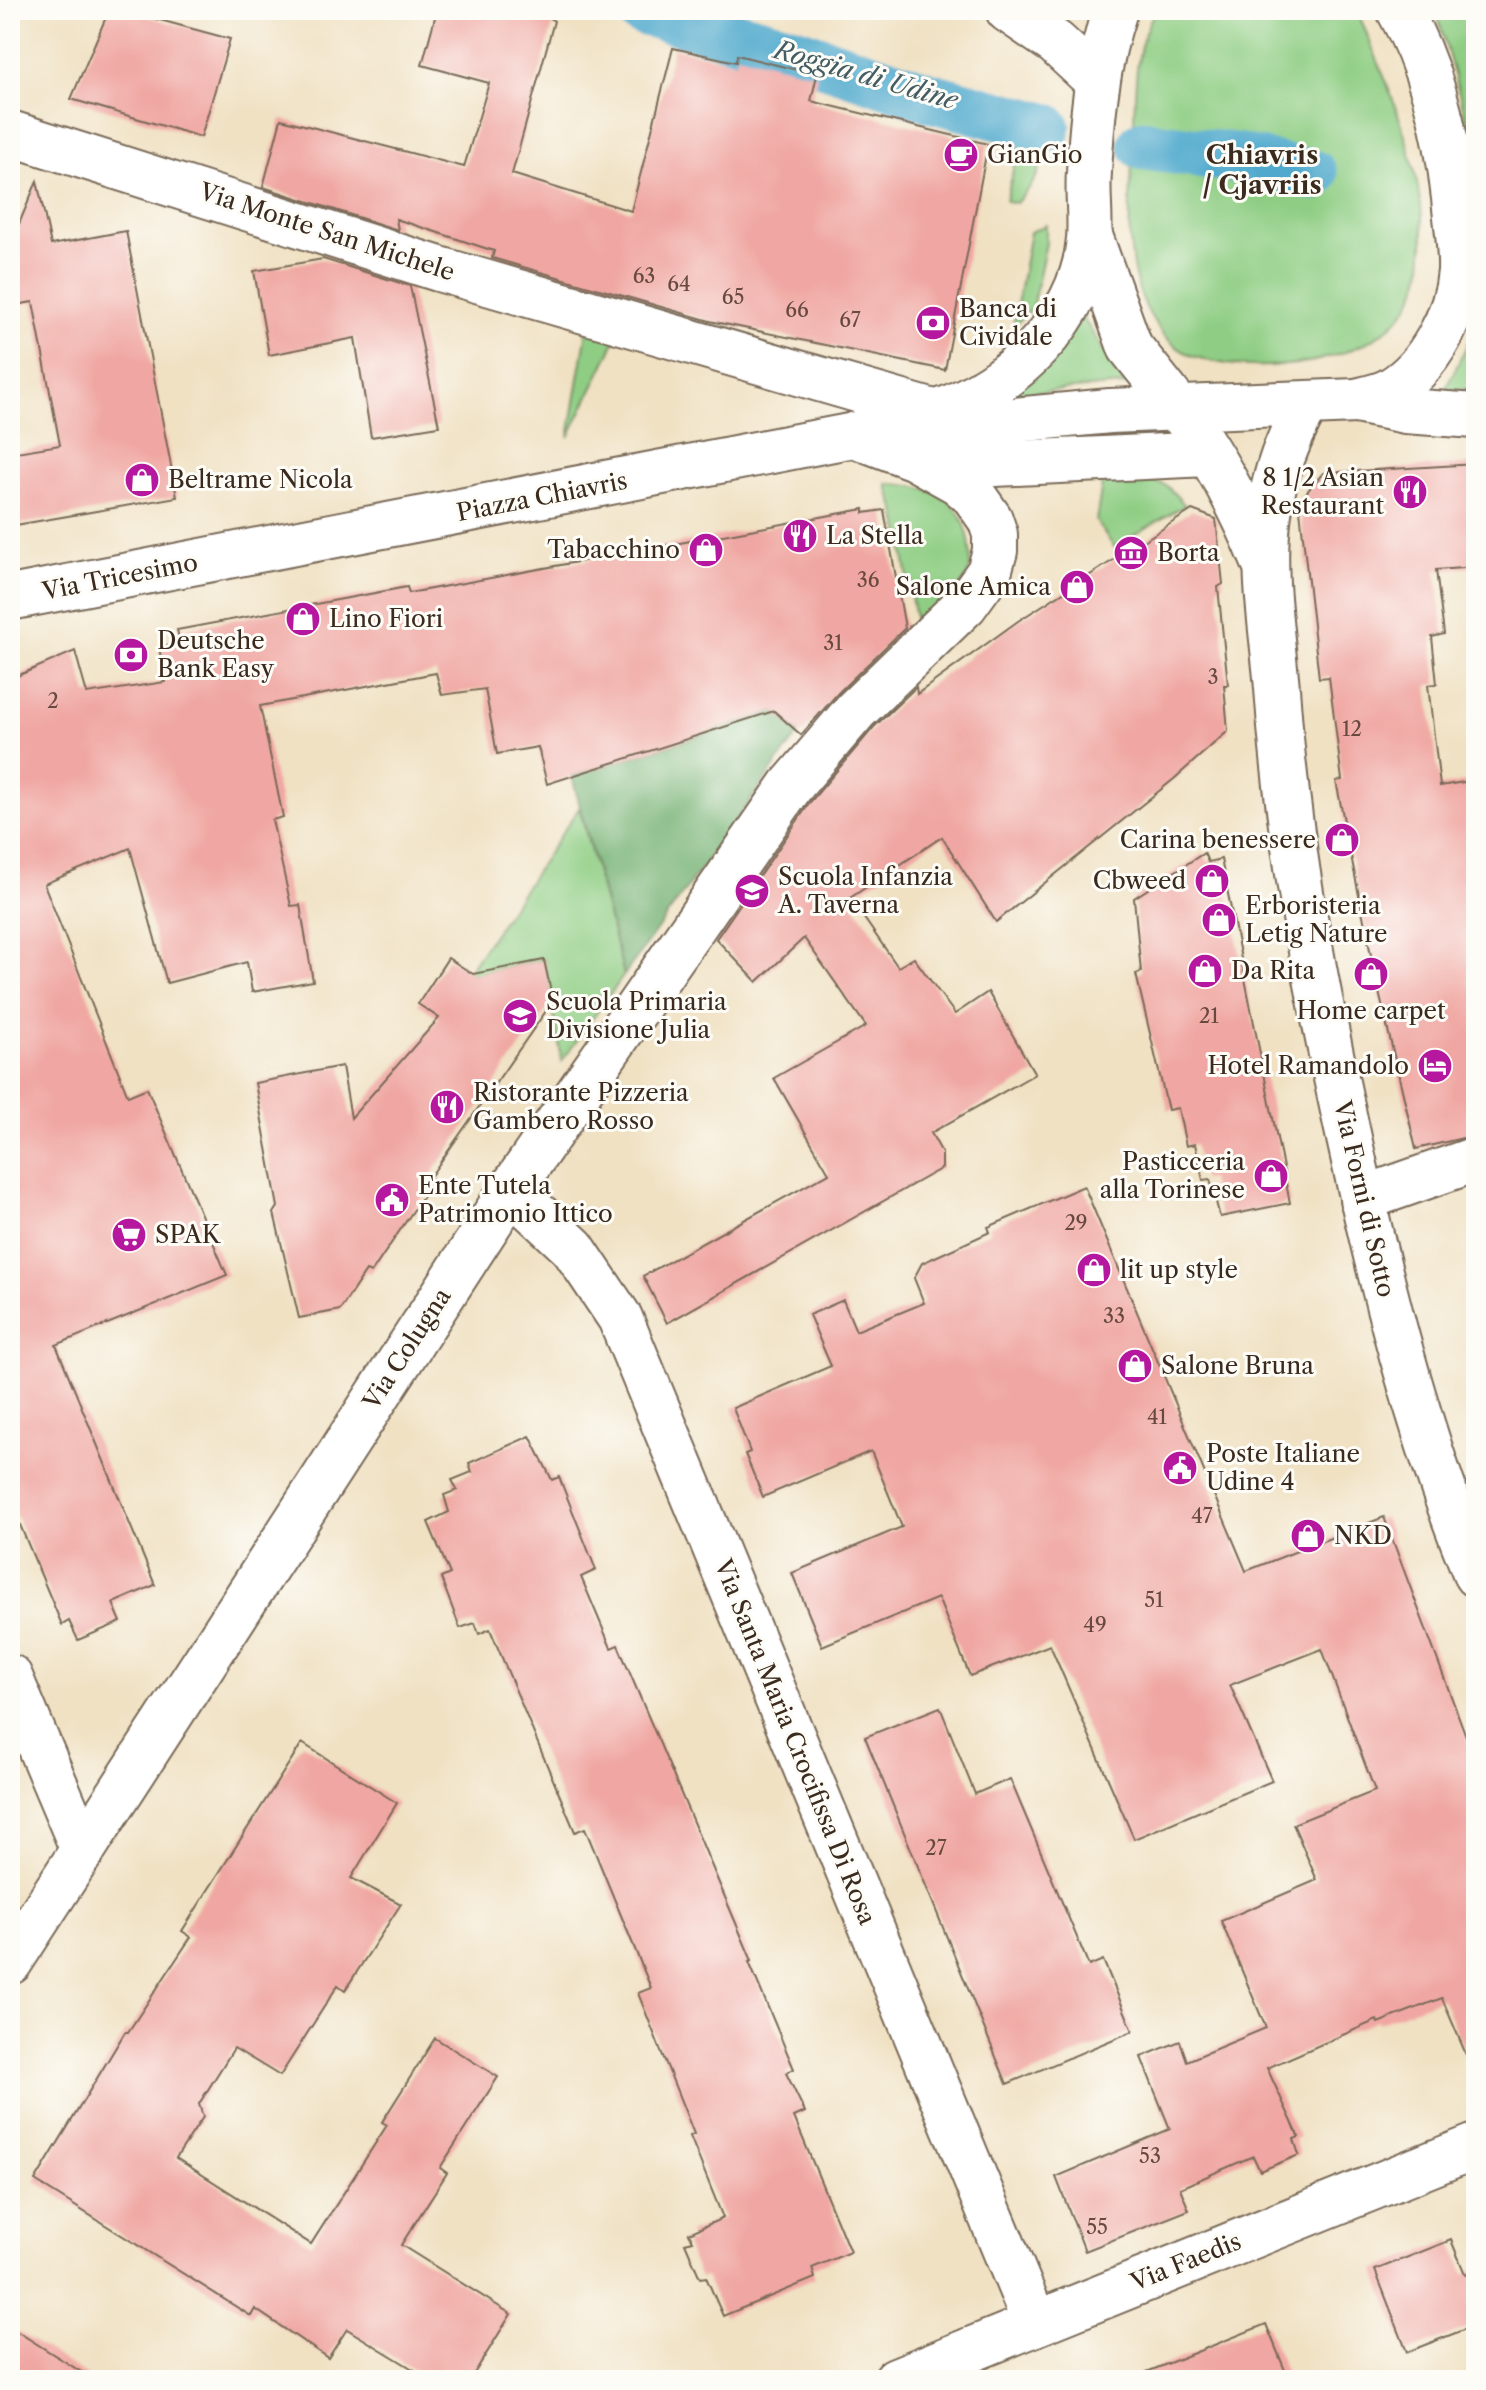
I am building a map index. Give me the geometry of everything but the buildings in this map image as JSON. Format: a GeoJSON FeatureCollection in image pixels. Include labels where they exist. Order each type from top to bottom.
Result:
{"type":"FeatureCollection","features":[{"type":"Feature","properties":{"kind":"street"},"geometry":{"type":"LineString","coordinates":[[1008,10],[1056,43],[1097,81]]}},
{"type":"Feature","properties":{"kind":"street","name":"Piazza Chiavris"},"geometry":{"type":"LineString","coordinates":[[230,556],[854,435],[937,413],[991,385],[1053,331],[1079,284],[1090,236],[1088,173],[1097,81],[1115,10]]}},
{"type":"Feature","properties":{"kind":"street","name":"Piazza Chiavris"},"geometry":{"type":"LineString","coordinates":[[854,435],[1177,406],[1306,405],[1356,401],[1392,389],[1421,363],[1468,270],[1449,151],[1411,20]]}},
{"type":"Feature","properties":{"kind":"street","name":"Via Monte San Michele"},"geometry":{"type":"LineString","coordinates":[[10,133],[439,269],[937,413]]}},
{"type":"Feature","properties":{"kind":"street","name":"Piazza Chiavris"},"geometry":{"type":"LineString","coordinates":[[1090,236],[1130,347],[1177,406]]}},
{"type":"Feature","properties":{"kind":"street","name":"Piazza Chiavris"},"geometry":{"type":"LineString","coordinates":[[1356,401],[1405,411],[1476,416]]}},
{"type":"Feature","properties":{"kind":"street","name":"Via Forni di Sotto"},"geometry":{"type":"LineString","coordinates":[[1306,405],[1285,447],[1273,484],[1268,517],[1268,573],[1289,816],[1327,1035],[1362,1199],[1405,1370],[1432,1461],[1476,1575]]}},
{"type":"Feature","properties":{"kind":"street","name":"Via Forni di Sotto"},"geometry":{"type":"LineString","coordinates":[[1177,406],[1246,518],[1268,573]]}},
{"type":"Feature","properties":{"kind":"street"},"geometry":{"type":"LineString","coordinates":[[854,435],[933,467],[1208,454]]}},
{"type":"Feature","properties":{"kind":"street","name":"Via Colugna"},"geometry":{"type":"LineString","coordinates":[[10,1962],[511,1190],[821,747],[965,605],[989,572],[995,534],[990,519],[974,496],[933,467]]}},
{"type":"Feature","properties":{"kind":"street","name":"Via Tricesimo"},"geometry":{"type":"LineString","coordinates":[[14,598],[230,556]]}},
{"type":"Feature","properties":{"kind":"street"},"geometry":{"type":"LineString","coordinates":[[1362,1199],[1476,1159]]}},
{"type":"Feature","properties":{"kind":"street","name":"Via Santa Maria Crocifissa Di Rosa"},"geometry":{"type":"LineString","coordinates":[[511,1190],[573,1248],[620,1318],[1035,2323]]}},
{"type":"Feature","properties":{"kind":"street"},"geometry":{"type":"LineString","coordinates":[[10,1677],[83,1850]]}},
{"type":"Feature","properties":{"kind":"street","name":"Via Faedis"},"geometry":{"type":"LineString","coordinates":[[896,2380],[1476,2146]]}},
{"type":"Feature","properties":{"kind":"green space"},"geometry":{"type":"Polygon","coordinates":[[[1156,10],[1357,10],[1405,135],[1420,201],[1422,267],[1412,299],[1393,324],[1365,343],[1333,356],[1297,364],[1261,366],[1226,364],[1196,357],[1176,347],[1165,336],[1142,299],[1130,234],[1139,58],[1142,41],[1156,10]]]}},
{"type":"Feature","properties":{"kind":"green space"},"geometry":{"type":"Polygon","coordinates":[[[1436,10],[1476,10],[1473,143],[1436,10]]]}},
{"type":"Feature","properties":{"kind":"green space"},"geometry":{"type":"Polygon","coordinates":[[[1021,135],[1040,140],[1041,159],[1034,181],[1016,203],[1006,201],[1021,135]]]}},
{"type":"Feature","properties":{"kind":"green space"},"geometry":{"type":"Polygon","coordinates":[[[1046,225],[1046,243],[1032,308],[1013,327],[1030,232],[1046,225]]]}},
{"type":"Feature","properties":{"kind":"green space"},"geometry":{"type":"Polygon","coordinates":[[[1083,318],[1125,385],[1014,394],[1083,318]]]}},
{"type":"Feature","properties":{"kind":"green space"},"geometry":{"type":"Polygon","coordinates":[[[588,325],[618,335],[569,437],[588,325]]]}},
{"type":"Feature","properties":{"kind":"green space"},"geometry":{"type":"Polygon","coordinates":[[[1476,327],[1476,389],[1445,390],[1476,327]]]}},
{"type":"Feature","properties":{"kind":"green space"},"geometry":{"type":"Polygon","coordinates":[[[1142,477],[1167,486],[1185,505],[1114,547],[1096,521],[1103,478],[1142,477]]]}},
{"type":"Feature","properties":{"kind":"green space"},"geometry":{"type":"Polygon","coordinates":[[[887,484],[916,487],[940,496],[958,512],[969,540],[970,563],[965,579],[946,600],[915,620],[897,514],[887,484]]]}},
{"type":"Feature","properties":{"kind":"green space"},"geometry":{"type":"Polygon","coordinates":[[[774,711],[799,733],[624,975],[572,776],[774,711]]]}},
{"type":"Feature","properties":{"kind":"green space"},"geometry":{"type":"Polygon","coordinates":[[[579,808],[624,975],[562,1061],[544,960],[465,976],[579,808]]]}},
{"type":"Feature","properties":{"kind":"waterway","name":"Roggia di Udine"},"geometry":{"type":"LineString","coordinates":[[640,10],[792,51],[929,97],[1046,128]]}},
{"type":"Feature","properties":{"kind":"waterway","name":"Roggia di Udine"},"geometry":{"type":"LineString","coordinates":[[1143,145],[1243,159],[1313,175]]}},
{"type":"Feature","properties":{"kind":"place","name":"GianGio"},"geometry":{"type":"Point","coordinates":[961,155]}},
{"type":"Feature","properties":{"kind":"place","name":"Banca di Cividale"},"geometry":{"type":"Point","coordinates":[933,323]}},
{"type":"Feature","properties":{"kind":"place","name":"Beltrame Nicola"},"geometry":{"type":"Point","coordinates":[142,480]}},
{"type":"Feature","properties":{"kind":"place","name":"8 1/2 Asian Restaurant"},"geometry":{"type":"Point","coordinates":[1410,492]}},
{"type":"Feature","properties":{"kind":"place","name":"La Stella"},"geometry":{"type":"Point","coordinates":[800,536]}},
{"type":"Feature","properties":{"kind":"place","name":"Tabacchino"},"geometry":{"type":"Point","coordinates":[706,550]}},
{"type":"Feature","properties":{"kind":"place","name":"Borta"},"geometry":{"type":"Point","coordinates":[1131,553]}},
{"type":"Feature","properties":{"kind":"place","name":"Salone Amica"},"geometry":{"type":"Point","coordinates":[1077,587]}},
{"type":"Feature","properties":{"kind":"place","name":"Lino Fiori"},"geometry":{"type":"Point","coordinates":[303,619]}},
{"type":"Feature","properties":{"kind":"place","name":"Deutsche Bank Easy"},"geometry":{"type":"Point","coordinates":[131,655]}},
{"type":"Feature","properties":{"kind":"place","name":"Carina benessere"},"geometry":{"type":"Point","coordinates":[1342,840]}},
{"type":"Feature","properties":{"kind":"place","name":"Cbweed"},"geometry":{"type":"Point","coordinates":[1212,881]}},
{"type":"Feature","properties":{"kind":"place","name":"Scuola Infanzia A. Taverna"},"geometry":{"type":"Point","coordinates":[752,891]}},
{"type":"Feature","properties":{"kind":"place","name":"Erboristeria Letig Nature"},"geometry":{"type":"Point","coordinates":[1219,920]}},
{"type":"Feature","properties":{"kind":"place","name":"Da Rita"},"geometry":{"type":"Point","coordinates":[1205,971]}},
{"type":"Feature","properties":{"kind":"place","name":"Home carpet"},"geometry":{"type":"Point","coordinates":[1371,974]}},
{"type":"Feature","properties":{"kind":"place","name":"Scuola Primaria Divisione Julia"},"geometry":{"type":"Point","coordinates":[520,1016]}},
{"type":"Feature","properties":{"kind":"place","name":"Hotel Ramandolo"},"geometry":{"type":"Point","coordinates":[1435,1066]}},
{"type":"Feature","properties":{"kind":"place","name":"Ristorante Pizzeria Gambero Rosso"},"geometry":{"type":"Point","coordinates":[447,1107]}},
{"type":"Feature","properties":{"kind":"place","name":"Pasticceria alla Torinese"},"geometry":{"type":"Point","coordinates":[1271,1176]}},
{"type":"Feature","properties":{"kind":"place","name":"Ente Tutela Patrimonio Ittico"},"geometry":{"type":"Point","coordinates":[392,1200]}},
{"type":"Feature","properties":{"kind":"place","name":"SPAK"},"geometry":{"type":"Point","coordinates":[129,1235]}},
{"type":"Feature","properties":{"kind":"place","name":"lit up style"},"geometry":{"type":"Point","coordinates":[1094,1270]}},
{"type":"Feature","properties":{"kind":"place","name":"Salone Bruna"},"geometry":{"type":"Point","coordinates":[1135,1366]}},
{"type":"Feature","properties":{"kind":"place","name":"Poste Italiane Udine 4"},"geometry":{"type":"Point","coordinates":[1180,1468]}},
{"type":"Feature","properties":{"kind":"place","name":"NKD"},"geometry":{"type":"Point","coordinates":[1308,1536]}},
{"type":"Feature","properties":{"kind":"district","name":"Chiavris / Cjavriis"},"geometry":{"type":"Point","coordinates":[1262,170]}}]}
